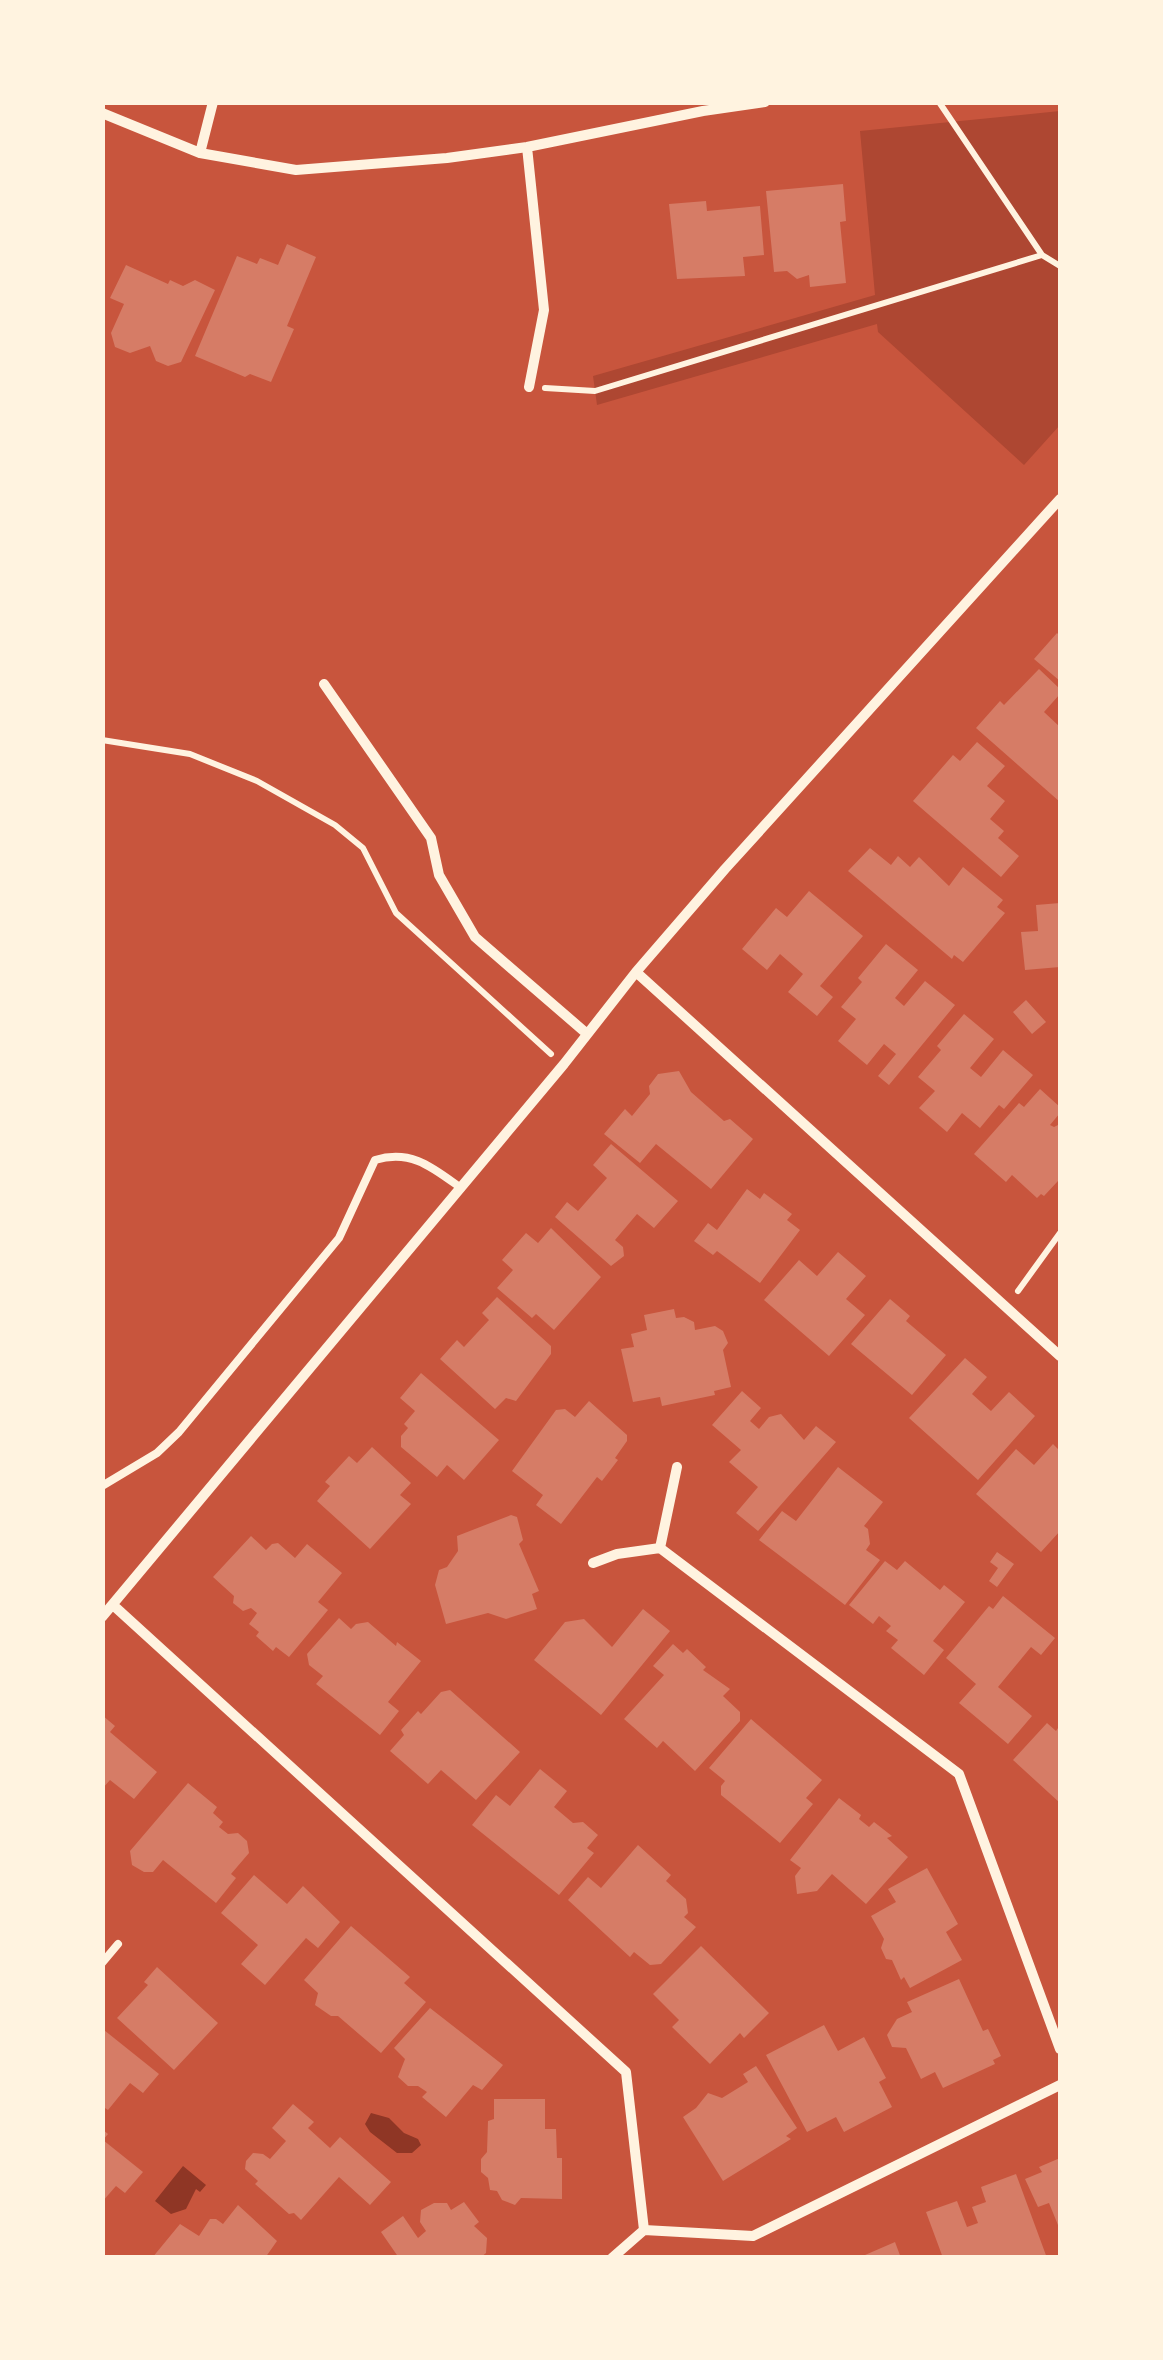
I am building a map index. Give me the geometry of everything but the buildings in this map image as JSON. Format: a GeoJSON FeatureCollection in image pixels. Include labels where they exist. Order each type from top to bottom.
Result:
{"type":"FeatureCollection","features":[{"type":"Feature","properties":{"kind":"street"},"geometry":{"type":"LineString","coordinates":[[200,153],[213,102]]}},
{"type":"Feature","properties":{"kind":"street"},"geometry":{"type":"LineString","coordinates":[[102,113],[200,153],[296,170],[527,147],[766,102]]}},
{"type":"Feature","properties":{"kind":"street"},"geometry":{"type":"LineString","coordinates":[[527,147],[544,310],[529,387]]}},
{"type":"Feature","properties":{"kind":"street"},"geometry":{"type":"LineString","coordinates":[[102,1616],[564,1064],[636,972],[1060,499]]}},
{"type":"Feature","properties":{"kind":"street"},"geometry":{"type":"LineString","coordinates":[[324,684],[431,838],[439,875],[475,937],[586,1033]]}},
{"type":"Feature","properties":{"kind":"street"},"geometry":{"type":"LineString","coordinates":[[636,972],[1060,1356]]}},
{"type":"Feature","properties":{"kind":"street"},"geometry":{"type":"LineString","coordinates":[[660,1548],[677,1467]]}},
{"type":"Feature","properties":{"kind":"street"},"geometry":{"type":"LineString","coordinates":[[593,1563],[617,1554],[660,1548],[959,1774],[1060,2049]]}},
{"type":"Feature","properties":{"kind":"street"},"geometry":{"type":"LineString","coordinates":[[113,1604],[626,2072],[644,2230]]}},
{"type":"Feature","properties":{"kind":"street"},"geometry":{"type":"LineString","coordinates":[[612,2258],[644,2230],[753,2236],[1060,2085]]}},
{"type":"Feature","properties":{"kind":"lane"},"geometry":{"type":"LineString","coordinates":[[102,1486],[156,1453],[179,1432],[339,1238],[375,1160],[393,1154],[410,1156],[461,1188]]}},
{"type":"Feature","properties":{"kind":"lane"},"geometry":{"type":"LineString","coordinates":[[102,1963],[118,1944]]}},
{"type":"Feature","properties":{"kind":"path"},"geometry":{"type":"LineString","coordinates":[[939,102],[1042,255],[1060,266]]}},
{"type":"Feature","properties":{"kind":"path"},"geometry":{"type":"LineString","coordinates":[[529,387],[595,391],[1042,255]]}},
{"type":"Feature","properties":{"kind":"path"},"geometry":{"type":"LineString","coordinates":[[102,740],[122,740],[190,754],[257,781],[335,824],[363,848],[396,913],[564,1064]]}},
{"type":"Feature","properties":{"kind":"path"},"geometry":{"type":"LineString","coordinates":[[1006,1308],[1060,1232]]}},
{"type":"Feature","properties":{"kind":"shaded area"},"geometry":{"type":"Polygon","coordinates":[[[1060,111],[1060,425],[1024,465],[878,332],[877,324],[597,405],[593,376],[875,295],[860,131],[1060,111]]]}},
{"type":"Feature","properties":{"kind":"shaded area"},"geometry":{"type":"Polygon","coordinates":[[[371,2113],[389,2118],[421,2145],[412,2153],[397,2153],[370,2132],[365,2124],[371,2113]]]}},
{"type":"Feature","properties":{"kind":"shaded area"},"geometry":{"type":"Polygon","coordinates":[[[183,2166],[206,2185],[200,2192],[196,2189],[186,2209],[171,2214],[155,2201],[183,2166]]]}}]}
